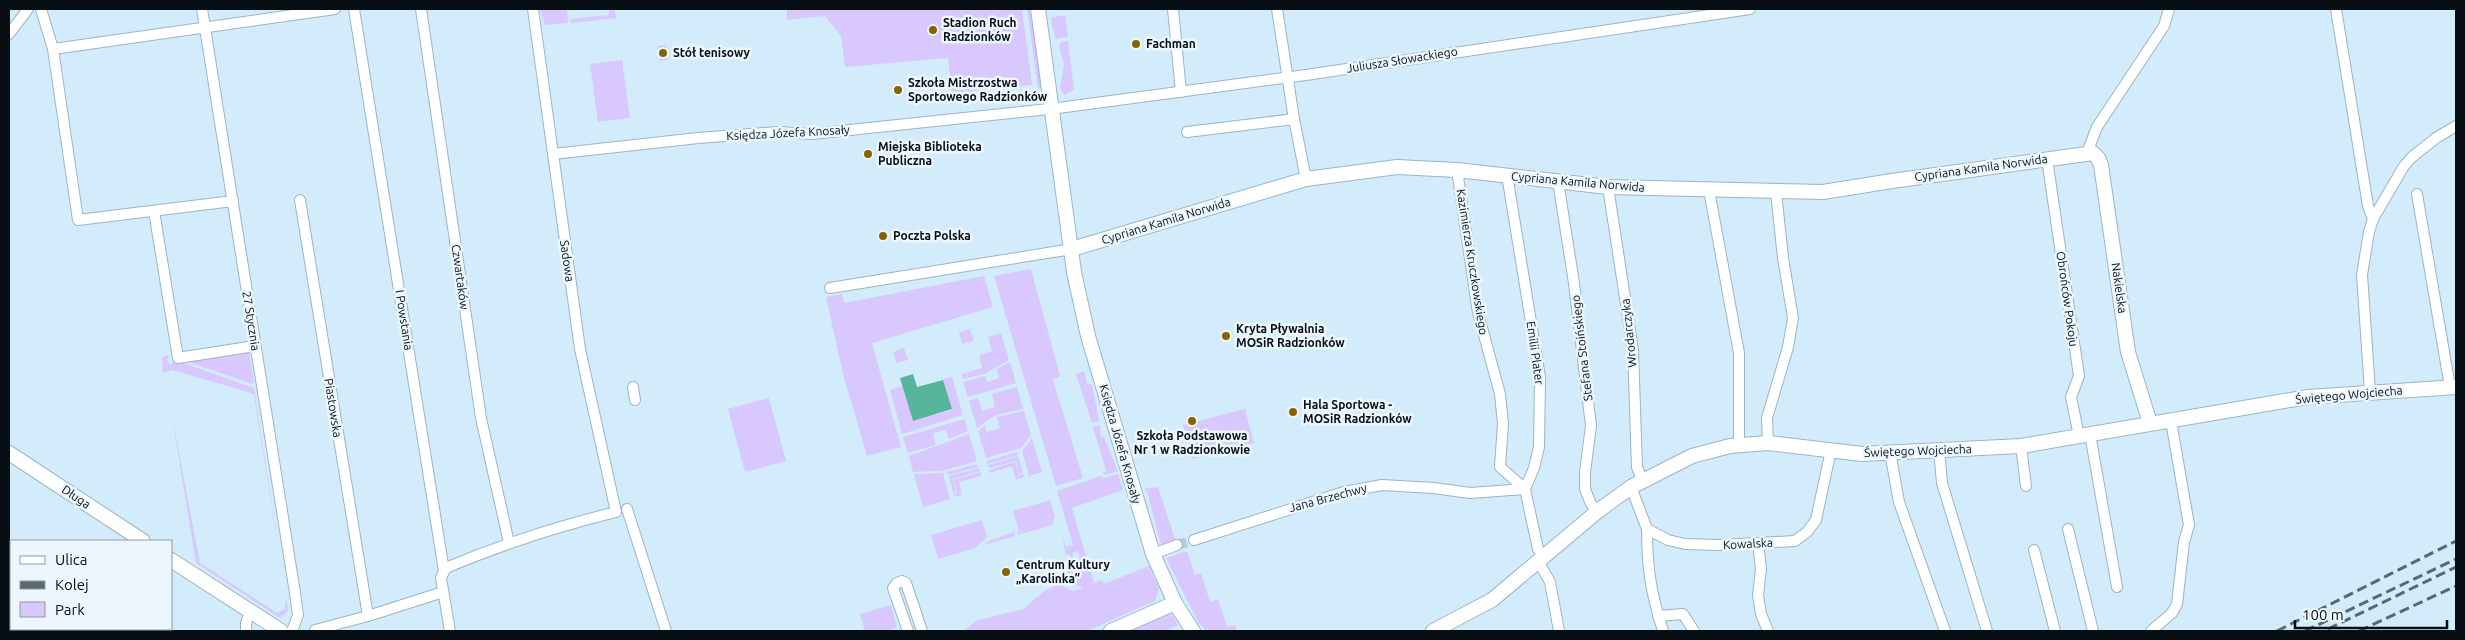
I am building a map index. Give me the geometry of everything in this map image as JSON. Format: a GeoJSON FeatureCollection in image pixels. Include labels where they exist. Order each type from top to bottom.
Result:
{"type":"FeatureCollection","features":[{"type":"Feature","properties":{"kind":"street"},"geometry":{"type":"LineString","coordinates":[[9,34],[28,9]]}},
{"type":"Feature","properties":{"kind":"street"},"geometry":{"type":"LineString","coordinates":[[41,9],[53,49],[78,220],[233,201]]}},
{"type":"Feature","properties":{"kind":"street","name":"27 Stycznia"},"geometry":{"type":"LineString","coordinates":[[202,9],[298,615],[292,631]]}},
{"type":"Feature","properties":{"kind":"street"},"geometry":{"type":"LineString","coordinates":[[53,49],[204,26],[335,9]]}},
{"type":"Feature","properties":{"kind":"street","name":"I Powstania"},"geometry":{"type":"LineString","coordinates":[[354,9],[444,571],[441,578],[450,631]]}},
{"type":"Feature","properties":{"kind":"street","name":"Czwartaków"},"geometry":{"type":"LineString","coordinates":[[421,9],[481,418],[509,542]]}},
{"type":"Feature","properties":{"kind":"street","name":"Sadowa"},"geometry":{"type":"LineString","coordinates":[[533,9],[580,349],[622,510],[666,631]]}},
{"type":"Feature","properties":{"kind":"street","name":"Księdza Józefa Knosały"},"geometry":{"type":"LineString","coordinates":[[1038,9],[1074,272],[1088,336],[1153,554],[1175,603],[1193,631]]}},
{"type":"Feature","properties":{"kind":"street"},"geometry":{"type":"LineString","coordinates":[[1173,9],[1181,92]]}},
{"type":"Feature","properties":{"kind":"street"},"geometry":{"type":"LineString","coordinates":[[1277,9],[1294,119],[1306,179]]}},
{"type":"Feature","properties":{"kind":"street","name":"Juliusza Słowackiego"},"geometry":{"type":"LineString","coordinates":[[1052,107],[1288,77],[1750,9]]}},
{"type":"Feature","properties":{"kind":"street"},"geometry":{"type":"LineString","coordinates":[[2090,153],[2097,127],[2164,26],[2169,9]]}},
{"type":"Feature","properties":{"kind":"street"},"geometry":{"type":"LineString","coordinates":[[2336,9],[2368,206],[2373,219]]}},
{"type":"Feature","properties":{"kind":"street","name":"Księdza Józefa Knosały"},"geometry":{"type":"LineString","coordinates":[[553,154],[779,132],[812,134],[1052,107]]}},
{"type":"Feature","properties":{"kind":"street"},"geometry":{"type":"LineString","coordinates":[[1187,132],[1294,119]]}},
{"type":"Feature","properties":{"kind":"street"},"geometry":{"type":"LineString","coordinates":[[2370,392],[2362,275],[2364,252],[2373,219],[2392,185],[2412,157],[2456,126]]}},
{"type":"Feature","properties":{"kind":"street","name":"Cypriana Kamila Norwida"},"geometry":{"type":"LineString","coordinates":[[1072,249],[1306,179],[1397,167],[1457,170],[1608,187],[1823,192],[1892,180],[2090,153]]}},
{"type":"Feature","properties":{"kind":"street","name":"Nakielska"},"geometry":{"type":"LineString","coordinates":[[2090,153],[2098,158],[2100,165],[2128,352],[2150,423]]}},
{"type":"Feature","properties":{"kind":"street","name":"Obrońców Pokoju"},"geometry":{"type":"LineString","coordinates":[[2047,159],[2079,376],[2071,396],[2085,435],[2117,587]]}},
{"type":"Feature","properties":{"kind":"street","name":"Kazimierza Kruczkowskiego"},"geometry":{"type":"LineString","coordinates":[[1457,170],[1478,313],[1500,394],[1503,424],[1500,467],[1525,489]]}},
{"type":"Feature","properties":{"kind":"street","name":"Emilii Plater"},"geometry":{"type":"LineString","coordinates":[[1507,175],[1540,376],[1540,447],[1525,489]]}},
{"type":"Feature","properties":{"kind":"street","name":"Stefana Stoińskiego"},"geometry":{"type":"LineString","coordinates":[[1558,181],[1574,283],[1591,426],[1585,472],[1585,489],[1591,504],[1598,512]]}},
{"type":"Feature","properties":{"kind":"street","name":"Wrodarczyka"},"geometry":{"type":"LineString","coordinates":[[1608,187],[1633,350],[1636,484]]}},
{"type":"Feature","properties":{"kind":"street"},"geometry":{"type":"LineString","coordinates":[[1709,190],[1740,353],[1739,445]]}},
{"type":"Feature","properties":{"kind":"street"},"geometry":{"type":"LineString","coordinates":[[1768,442],[1767,418],[1788,347],[1793,318],[1783,258],[1776,192]]}},
{"type":"Feature","properties":{"kind":"street"},"geometry":{"type":"LineString","coordinates":[[2417,194],[2453,387]]}},
{"type":"Feature","properties":{"kind":"street","name":"Piastowska"},"geometry":{"type":"LineString","coordinates":[[300,200],[368,616]]}},
{"type":"Feature","properties":{"kind":"street"},"geometry":{"type":"LineString","coordinates":[[154,210],[178,358],[255,346]]}},
{"type":"Feature","properties":{"kind":"street"},"geometry":{"type":"LineString","coordinates":[[830,288],[1072,249]]}},
{"type":"Feature","properties":{"kind":"street","name":"Świętego Wojciecha"},"geometry":{"type":"LineString","coordinates":[[1442,629],[1492,600],[1598,512],[1636,484],[1692,456],[1739,445],[1768,442],[1862,454],[2021,446],[2308,397],[2453,387]]}},
{"type":"Feature","properties":{"kind":"street"},"geometry":{"type":"LineString","coordinates":[[633,388],[635,400]]}},
{"type":"Feature","properties":{"kind":"street"},"geometry":{"type":"LineString","coordinates":[[2151,631],[2175,609],[2184,542],[2189,525],[2171,421]]}},
{"type":"Feature","properties":{"kind":"street"},"geometry":{"type":"LineString","coordinates":[[2021,446],[2026,486]]}},
{"type":"Feature","properties":{"kind":"street"},"geometry":{"type":"LineString","coordinates":[[1940,449],[1944,492],[1987,631]]}},
{"type":"Feature","properties":{"kind":"street","name":"Kowalska"},"geometry":{"type":"LineString","coordinates":[[1647,529],[1668,540],[1685,544],[1719,545],[1795,540],[1807,532],[1816,520],[1831,450]]}},
{"type":"Feature","properties":{"kind":"street"},"geometry":{"type":"LineString","coordinates":[[1890,452],[1899,502],[1945,631]]}},
{"type":"Feature","properties":{"kind":"street","name":"Długa"},"geometry":{"type":"LineString","coordinates":[[9,453],[140,540]]}},
{"type":"Feature","properties":{"kind":"street"},"geometry":{"type":"LineString","coordinates":[[1636,484],[1647,529],[1647,565],[1651,595],[1663,631]]}},
{"type":"Feature","properties":{"kind":"street","name":"Jana Brzechwy"},"geometry":{"type":"LineString","coordinates":[[1194,540],[1344,492],[1382,485],[1434,488],[1470,493],[1525,489]]}},
{"type":"Feature","properties":{"kind":"street"},"geometry":{"type":"LineString","coordinates":[[1525,489],[1538,549],[1550,582],[1559,631]]}},
{"type":"Feature","properties":{"kind":"street"},"geometry":{"type":"LineString","coordinates":[[444,571],[448,567],[509,542],[622,510]]}},
{"type":"Feature","properties":{"kind":"street"},"geometry":{"type":"LineString","coordinates":[[2068,529],[2093,631]]}},
{"type":"Feature","properties":{"kind":"street"},"geometry":{"type":"LineString","coordinates":[[1758,543],[1761,569],[1758,595],[1761,614],[1768,631]]}},
{"type":"Feature","properties":{"kind":"street"},"geometry":{"type":"LineString","coordinates":[[1153,554],[1177,545]]}},
{"type":"Feature","properties":{"kind":"street"},"geometry":{"type":"LineString","coordinates":[[2034,550],[2054,631]]}},
{"type":"Feature","properties":{"kind":"street"},"geometry":{"type":"LineString","coordinates":[[172,561],[281,631]]}},
{"type":"Feature","properties":{"kind":"street"},"geometry":{"type":"LineString","coordinates":[[908,631],[893,588],[897,583],[902,582],[906,584],[922,631]]}},
{"type":"Feature","properties":{"kind":"street"},"geometry":{"type":"LineString","coordinates":[[315,630],[368,616],[443,592]]}},
{"type":"Feature","properties":{"kind":"street"},"geometry":{"type":"LineString","coordinates":[[1111,631],[1175,603]]}},
{"type":"Feature","properties":{"kind":"street"},"geometry":{"type":"LineString","coordinates":[[246,631],[246,623],[250,612]]}},
{"type":"Feature","properties":{"kind":"street"},"geometry":{"type":"LineString","coordinates":[[1658,616],[1683,614],[1694,631]]}},
{"type":"Feature","properties":{"kind":"green space"},"geometry":{"type":"Polygon","coordinates":[[[540,9],[567,9],[568,23],[545,25],[540,9]]]}},
{"type":"Feature","properties":{"kind":"green space","name":"Stadion Ruch Radzionków"},"geometry":{"type":"Polygon","coordinates":[[[787,9],[1022,9],[1032,85],[952,93],[948,58],[845,67],[841,36],[825,16],[787,20],[787,9]]]}},
{"type":"Feature","properties":{"kind":"green space"},"geometry":{"type":"Polygon","coordinates":[[[1027,9],[1030,9],[1043,87],[1038,88],[1027,9]]]}},
{"type":"Feature","properties":{"kind":"green space"},"geometry":{"type":"Polygon","coordinates":[[[615,10],[616,18],[571,23],[571,19],[608,15],[609,11],[615,10]]]}},
{"type":"Feature","properties":{"kind":"green space"},"geometry":{"type":"Polygon","coordinates":[[[1065,15],[1068,37],[1056,39],[1051,18],[1065,15]]]}},
{"type":"Feature","properties":{"kind":"green space"},"geometry":{"type":"Polygon","coordinates":[[[1068,41],[1074,89],[1064,95],[1060,87],[1064,65],[1059,45],[1061,42],[1068,41]]]}},
{"type":"Feature","properties":{"kind":"green space","name":"Stół tenisowy"},"geometry":{"type":"Polygon","coordinates":[[[666,45],[668,60],[660,61],[658,46],[666,45]]]}},
{"type":"Feature","properties":{"kind":"green space"},"geometry":{"type":"Polygon","coordinates":[[[622,60],[630,118],[598,122],[590,64],[622,60]]]}},
{"type":"Feature","properties":{"kind":"green space"},"geometry":{"type":"Polygon","coordinates":[[[1031,269],[1060,376],[1053,380],[1083,478],[1056,486],[994,276],[1031,269]]]}},
{"type":"Feature","properties":{"kind":"green space"},"geometry":{"type":"Polygon","coordinates":[[[984,276],[993,307],[872,343],[901,447],[867,456],[843,374],[826,297],[842,294],[844,303],[984,276]]]}},
{"type":"Feature","properties":{"kind":"green space"},"geometry":{"type":"Polygon","coordinates":[[[970,329],[974,341],[962,344],[959,332],[970,329]]]}},
{"type":"Feature","properties":{"kind":"green space"},"geometry":{"type":"Polygon","coordinates":[[[1001,333],[1009,360],[984,374],[963,379],[961,374],[982,368],[979,355],[992,351],[988,337],[1001,333]]]}},
{"type":"Feature","properties":{"kind":"green space"},"geometry":{"type":"Polygon","coordinates":[[[904,348],[908,360],[896,363],[893,352],[904,348]]]}},
{"type":"Feature","properties":{"kind":"green space"},"geometry":{"type":"Polygon","coordinates":[[[249,351],[254,382],[252,384],[185,361],[249,351]]]}},
{"type":"Feature","properties":{"kind":"green space"},"geometry":{"type":"Polygon","coordinates":[[[170,355],[167,359],[170,366],[175,360],[254,388],[285,591],[254,395],[172,370],[163,373],[162,357],[170,355]]]}},
{"type":"Feature","properties":{"kind":"green space"},"geometry":{"type":"Polygon","coordinates":[[[1010,362],[1016,383],[968,397],[963,382],[985,376],[987,382],[999,378],[997,369],[1010,362]]]}},
{"type":"Feature","properties":{"kind":"green space"},"geometry":{"type":"Polygon","coordinates":[[[1084,371],[1087,384],[1092,384],[1099,421],[1092,423],[1076,374],[1084,371]]]}},
{"type":"Feature","properties":{"kind":"green space"},"geometry":{"type":"Polygon","coordinates":[[[952,377],[963,415],[902,434],[890,390],[903,386],[913,421],[952,410],[943,379],[952,377]]]}},
{"type":"Feature","properties":{"kind":"green space"},"geometry":{"type":"Polygon","coordinates":[[[1017,387],[1023,409],[996,415],[977,428],[969,401],[978,398],[982,411],[995,407],[992,394],[1017,387]]]}},
{"type":"Feature","properties":{"kind":"green space"},"geometry":{"type":"Polygon","coordinates":[[[769,398],[786,461],[745,472],[728,409],[769,398]]]}},
{"type":"Feature","properties":{"kind":"green space"},"geometry":{"type":"Polygon","coordinates":[[[1245,409],[1254,443],[1192,459],[1183,425],[1245,409]]]}},
{"type":"Feature","properties":{"kind":"green space"},"geometry":{"type":"Polygon","coordinates":[[[171,411],[200,563],[277,613],[285,609],[286,596],[288,611],[280,618],[196,563],[171,411]]]}},
{"type":"Feature","properties":{"kind":"green space"},"geometry":{"type":"Polygon","coordinates":[[[1024,411],[1031,435],[1021,448],[986,458],[978,431],[985,425],[987,432],[1000,428],[997,417],[1024,411]]]}},
{"type":"Feature","properties":{"kind":"green space"},"geometry":{"type":"Polygon","coordinates":[[[965,419],[968,431],[949,439],[946,430],[933,433],[936,445],[908,453],[903,437],[965,419]]]}},
{"type":"Feature","properties":{"kind":"green space"},"geometry":{"type":"Polygon","coordinates":[[[1100,425],[1101,437],[1104,437],[1118,471],[1104,475],[1103,472],[1106,471],[1093,427],[1100,425]]]}},
{"type":"Feature","properties":{"kind":"green space"},"geometry":{"type":"Polygon","coordinates":[[[969,434],[977,461],[942,471],[913,472],[909,456],[969,434]]]}},
{"type":"Feature","properties":{"kind":"green space"},"geometry":{"type":"Polygon","coordinates":[[[1032,438],[1042,472],[1029,476],[1022,451],[1032,438]]]}},
{"type":"Feature","properties":{"kind":"green space"},"geometry":{"type":"Polygon","coordinates":[[[1017,452],[1018,455],[987,464],[987,461],[1017,452]]]}},
{"type":"Feature","properties":{"kind":"green space"},"geometry":{"type":"Polygon","coordinates":[[[1018,456],[1023,473],[1019,474],[1016,461],[989,468],[988,465],[1018,456]]]}},
{"type":"Feature","properties":{"kind":"green space"},"geometry":{"type":"Polygon","coordinates":[[[1015,462],[1019,475],[1023,474],[1024,477],[1016,480],[1012,466],[990,473],[989,470],[1015,462]]]}},
{"type":"Feature","properties":{"kind":"green space"},"geometry":{"type":"Polygon","coordinates":[[[977,464],[978,467],[948,475],[947,472],[977,464]]]}},
{"type":"Feature","properties":{"kind":"green space"},"geometry":{"type":"Polygon","coordinates":[[[979,468],[980,471],[953,479],[956,492],[953,493],[949,476],[979,468]]]}},
{"type":"Feature","properties":{"kind":"green space"},"geometry":{"type":"Polygon","coordinates":[[[980,472],[981,476],[959,482],[962,495],[954,497],[953,494],[957,493],[954,480],[980,472]]]}},
{"type":"Feature","properties":{"kind":"green space"},"geometry":{"type":"Polygon","coordinates":[[[943,473],[950,499],[923,507],[914,474],[943,473]]]}},
{"type":"Feature","properties":{"kind":"green space"},"geometry":{"type":"Polygon","coordinates":[[[1118,474],[1123,490],[1072,508],[1094,583],[1102,580],[1104,584],[1149,566],[1159,589],[1155,601],[1087,631],[963,631],[978,620],[1023,609],[1044,591],[1059,584],[1073,591],[1083,588],[1073,584],[1068,579],[1071,578],[1070,574],[1067,575],[1064,563],[1080,559],[1078,551],[1072,553],[1073,557],[1071,558],[1069,554],[1066,555],[1062,536],[1066,547],[1073,545],[1057,491],[1100,476],[1104,478],[1118,474]]]}},
{"type":"Feature","properties":{"kind":"green space"},"geometry":{"type":"Polygon","coordinates":[[[1158,487],[1176,542],[1161,545],[1147,491],[1143,489],[1158,487]]]}},
{"type":"Feature","properties":{"kind":"green space"},"geometry":{"type":"Polygon","coordinates":[[[1050,500],[1055,516],[1052,525],[1018,535],[1017,532],[1019,531],[1013,511],[1050,500]]]}},
{"type":"Feature","properties":{"kind":"green space"},"geometry":{"type":"Polygon","coordinates":[[[982,520],[987,537],[975,548],[938,559],[931,535],[982,520]]]}},
{"type":"Feature","properties":{"kind":"green space"},"geometry":{"type":"Polygon","coordinates":[[[1014,532],[1015,536],[984,545],[989,541],[1014,532]]]}},
{"type":"Feature","properties":{"kind":"green space"},"geometry":{"type":"Polygon","coordinates":[[[1187,551],[1195,575],[1201,573],[1210,602],[1218,599],[1227,627],[1235,625],[1237,631],[1206,631],[1198,622],[1166,558],[1187,551]]]}},
{"type":"Feature","properties":{"kind":"green space"},"geometry":{"type":"Polygon","coordinates":[[[891,605],[897,627],[887,631],[865,631],[860,614],[891,605]]]}},
{"type":"Feature","properties":{"kind":"green space"},"geometry":{"type":"Polygon","coordinates":[[[1171,613],[1178,625],[1164,631],[1129,631],[1171,613]]]}},
{"type":"Feature","properties":{"kind":"shaded area"},"geometry":{"type":"Polygon","coordinates":[[[913,374],[917,387],[943,380],[952,409],[913,421],[900,378],[913,374]]]}},
{"type":"Feature","properties":{"kind":"tunnel"},"geometry":{"type":"LineString","coordinates":[[1177,545],[1194,540]]}},
{"type":"Feature","properties":{"kind":"railway"},"geometry":{"type":"LineString","coordinates":[[2277,631],[2456,541]]}},
{"type":"Feature","properties":{"kind":"railway"},"geometry":{"type":"LineString","coordinates":[[2305,631],[2456,559]]}},
{"type":"Feature","properties":{"kind":"railway"},"geometry":{"type":"LineString","coordinates":[[2328,629],[2456,567]]}},
{"type":"Feature","properties":{"kind":"railway"},"geometry":{"type":"LineString","coordinates":[[2359,631],[2456,586]]}},
{"type":"Feature","properties":{"kind":"place","name":"Stadion Ruch Radzionków"},"geometry":{"type":"Point","coordinates":[933,30]}},
{"type":"Feature","properties":{"kind":"place","name":"Fachman"},"geometry":{"type":"Point","coordinates":[1136,44]}},
{"type":"Feature","properties":{"kind":"place","name":"Stół tenisowy"},"geometry":{"type":"Point","coordinates":[663,53]}},
{"type":"Feature","properties":{"kind":"place","name":"Szkoła Mistrzostwa Sportowego Radzionków"},"geometry":{"type":"Point","coordinates":[898,90]}},
{"type":"Feature","properties":{"kind":"place","name":"Miejska Biblioteka Publiczna"},"geometry":{"type":"Point","coordinates":[868,154]}},
{"type":"Feature","properties":{"kind":"place","name":"Poczta Polska"},"geometry":{"type":"Point","coordinates":[883,236]}},
{"type":"Feature","properties":{"kind":"place","name":"Kryta Pływalnia MOSiR Radzionków"},"geometry":{"type":"Point","coordinates":[1226,336]}},
{"type":"Feature","properties":{"kind":"place","name":"Hala Sportowa - MOSiR Radzionków"},"geometry":{"type":"Point","coordinates":[1293,412]}},
{"type":"Feature","properties":{"kind":"place","name":"Szkoła Podstawowa Nr 1 w Radzionkowie"},"geometry":{"type":"Point","coordinates":[1192,421]}},
{"type":"Feature","properties":{"kind":"place","name":"Centrum Kultury „Karolinka”"},"geometry":{"type":"Point","coordinates":[1006,572]}}]}
